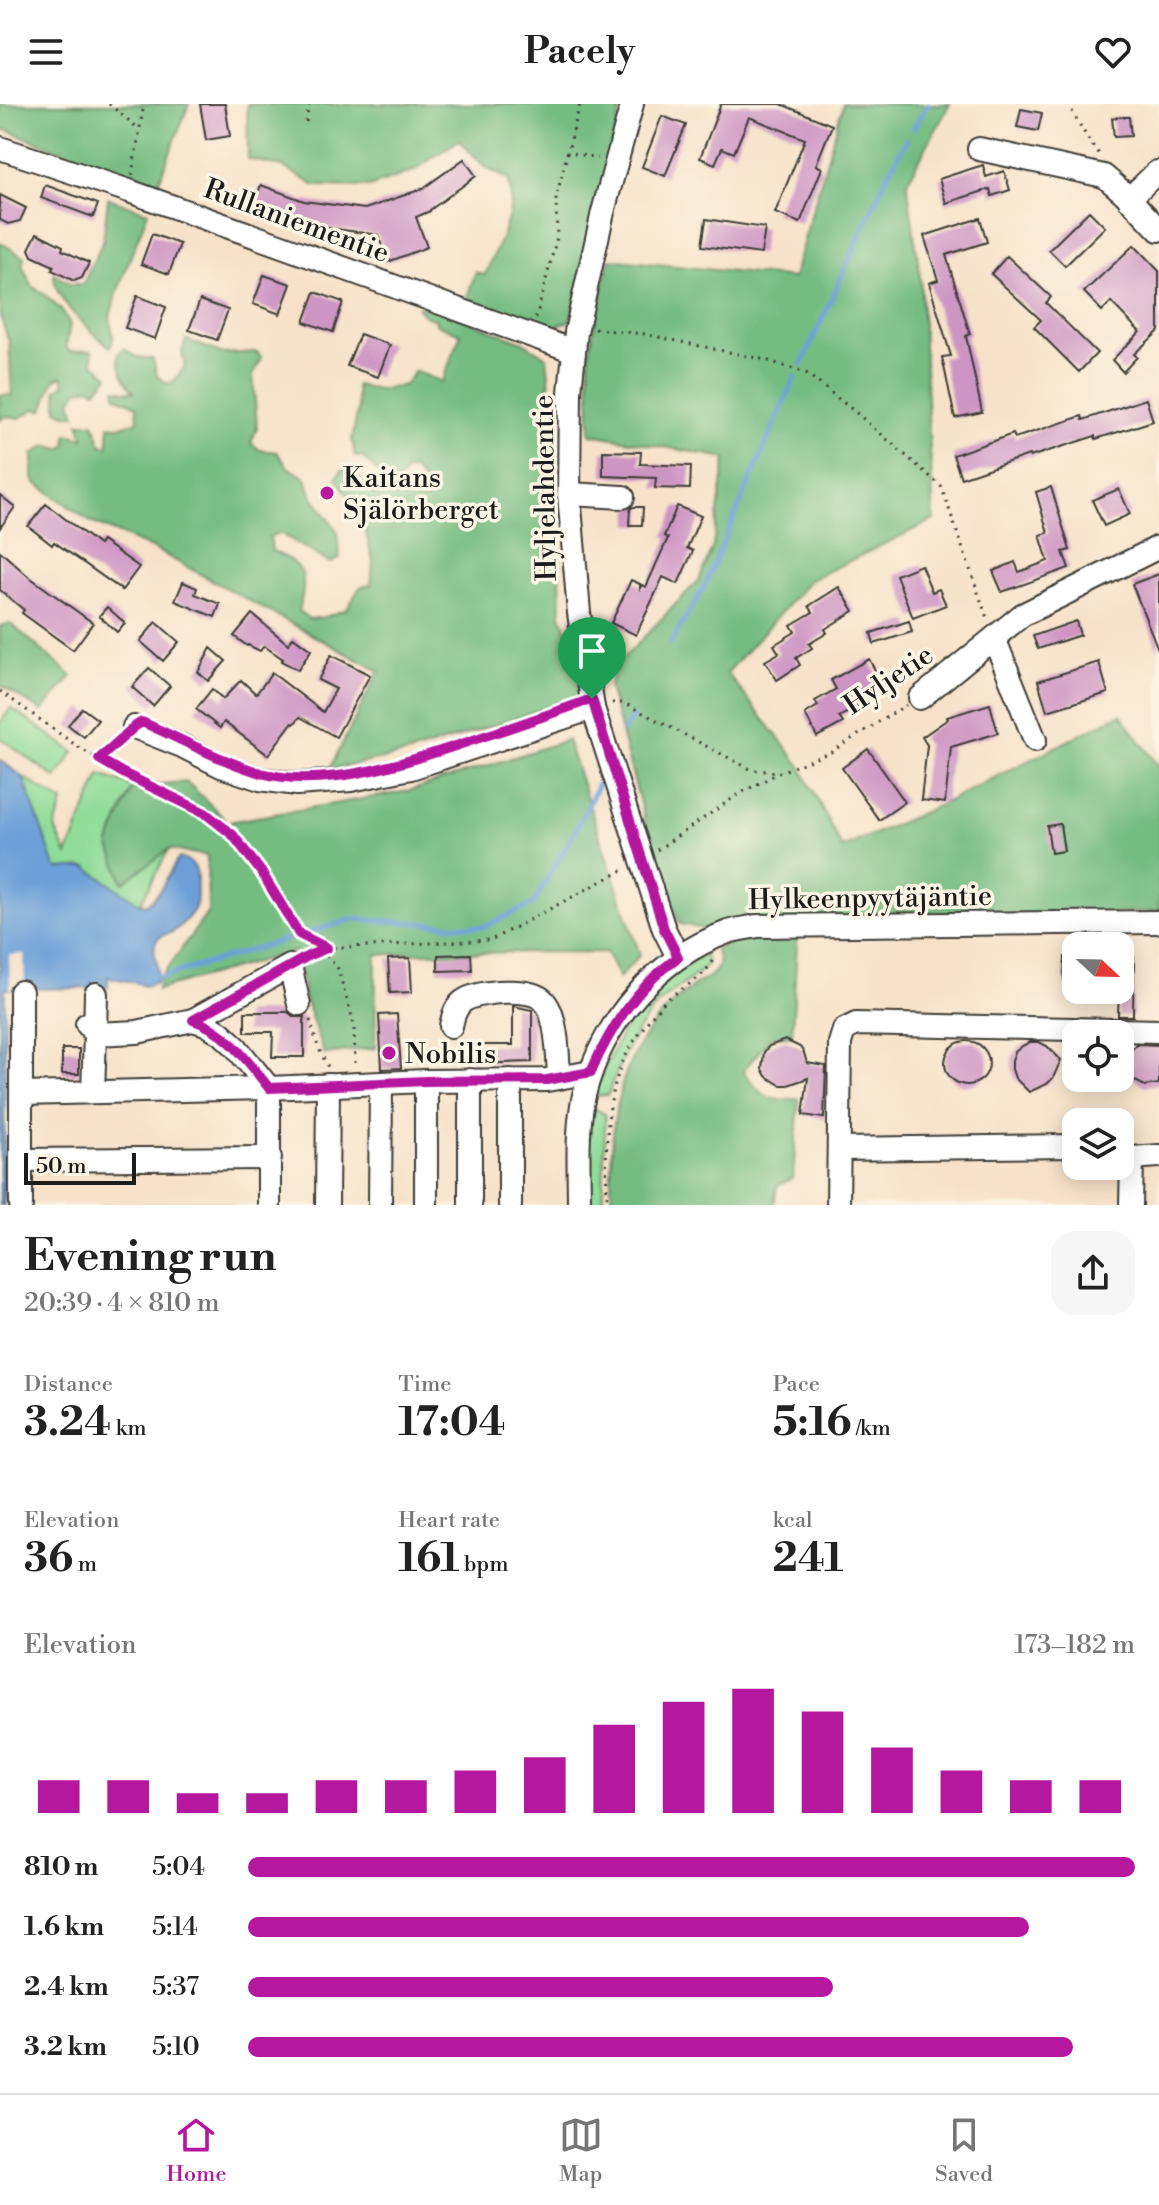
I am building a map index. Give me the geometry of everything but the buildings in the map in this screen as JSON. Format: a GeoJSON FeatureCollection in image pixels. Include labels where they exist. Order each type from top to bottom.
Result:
{"type":"FeatureCollection","features":[{"type":"Feature","properties":{"kind":"street","name":"Hyljelahdentie"},"geometry":{"type":"LineString","coordinates":[[632,104],[576,332],[568,444],[569,494],[579,613],[599,705],[664,929],[678,957]]}},
{"type":"Feature","properties":{"kind":"street","name":"Rullaniementie"},"geometry":{"type":"LineString","coordinates":[[0,148],[129,191],[574,351]]}},
{"type":"Feature","properties":{"kind":"street"},"geometry":{"type":"LineString","coordinates":[[979,149],[1103,168],[1159,230]]}},
{"type":"Feature","properties":{"kind":"street"},"geometry":{"type":"LineString","coordinates":[[1129,199],[1157,172]]}},
{"type":"Feature","properties":{"kind":"street"},"geometry":{"type":"LineString","coordinates":[[569,494],[623,497]]}},
{"type":"Feature","properties":{"kind":"street","name":"Hyljetie"},"geometry":{"type":"LineString","coordinates":[[920,698],[1022,615],[1159,547]]}},
{"type":"Feature","properties":{"kind":"street"},"geometry":{"type":"LineString","coordinates":[[994,638],[1035,740]]}},
{"type":"Feature","properties":{"kind":"street"},"geometry":{"type":"LineString","coordinates":[[134,727],[221,766],[260,779],[297,784],[351,780],[411,768],[599,705]]}},
{"type":"Feature","properties":{"kind":"street","name":"Hylkeenpyytäjäntie"},"geometry":{"type":"LineString","coordinates":[[579,1205],[579,1134],[584,1097],[604,1042],[637,994],[657,972],[706,942],[729,931],[757,926],[1159,922]]}},
{"type":"Feature","properties":{"kind":"street"},"geometry":{"type":"LineString","coordinates":[[95,1034],[137,1032],[193,1020],[290,966],[299,1004]]}},
{"type":"Feature","properties":{"kind":"street"},"geometry":{"type":"LineString","coordinates":[[451,1026],[454,1012],[463,1000],[524,991],[537,995],[546,1002],[552,1016],[559,1078]]}},
{"type":"Feature","properties":{"kind":"street"},"geometry":{"type":"LineString","coordinates":[[21,992],[21,1205]]}},
{"type":"Feature","properties":{"kind":"street"},"geometry":{"type":"LineString","coordinates":[[90,995],[95,1034],[93,1092]]}},
{"type":"Feature","properties":{"kind":"street"},"geometry":{"type":"LineString","coordinates":[[193,1020],[221,1033],[269,1088],[269,1205]]}},
{"type":"Feature","properties":{"kind":"street"},"geometry":{"type":"LineString","coordinates":[[838,1205],[840,1043],[844,1030],[856,1024],[1159,1031]]}},
{"type":"Feature","properties":{"kind":"street"},"geometry":{"type":"LineString","coordinates":[[22,1094],[547,1080],[591,1072]]}},
{"type":"Feature","properties":{"kind":"street"},"geometry":{"type":"LineString","coordinates":[[470,1080],[470,1205]]}},
{"type":"Feature","properties":{"kind":"street"},"geometry":{"type":"LineString","coordinates":[[510,1080],[510,1205]]}},
{"type":"Feature","properties":{"kind":"street"},"geometry":{"type":"LineString","coordinates":[[426,1081],[426,1205]]}},
{"type":"Feature","properties":{"kind":"street"},"geometry":{"type":"LineString","coordinates":[[380,1205],[381,1083]]}},
{"type":"Feature","properties":{"kind":"street"},"geometry":{"type":"LineString","coordinates":[[327,1205],[344,1084]]}},
{"type":"Feature","properties":{"kind":"street"},"geometry":{"type":"LineString","coordinates":[[839,1149],[1062,1146]]}},
{"type":"Feature","properties":{"kind":"street"},"geometry":{"type":"LineString","coordinates":[[1134,1156],[1159,1156]]}},
{"type":"Feature","properties":{"kind":"street"},"geometry":{"type":"LineString","coordinates":[[21,1160],[270,1158]]}},
{"type":"Feature","properties":{"kind":"street"},"geometry":{"type":"LineString","coordinates":[[1128,1180],[1131,1205]]}},
{"type":"Feature","properties":{"kind":"path"},"geometry":{"type":"LineString","coordinates":[[109,104],[139,129]]}},
{"type":"Feature","properties":{"kind":"path"},"geometry":{"type":"LineString","coordinates":[[129,191],[144,104]]}},
{"type":"Feature","properties":{"kind":"path"},"geometry":{"type":"LineString","coordinates":[[306,122],[309,104]]}},
{"type":"Feature","properties":{"kind":"path"},"geometry":{"type":"LineString","coordinates":[[529,336],[557,237],[556,198],[580,104]]}},
{"type":"Feature","properties":{"kind":"path"},"geometry":{"type":"LineString","coordinates":[[1068,104],[1103,168]]}},
{"type":"Feature","properties":{"kind":"path"},"geometry":{"type":"LineString","coordinates":[[566,152],[617,162]]}},
{"type":"Feature","properties":{"kind":"path"},"geometry":{"type":"LineString","coordinates":[[587,328],[644,334],[766,360],[806,373],[941,486],[994,638]]}},
{"type":"Feature","properties":{"kind":"path"},"geometry":{"type":"LineString","coordinates":[[0,691],[55,732],[123,773],[205,813],[233,835],[262,873],[299,934],[327,948]]}},
{"type":"Feature","properties":{"kind":"path","name":"Hyljetie"},"geometry":{"type":"LineString","coordinates":[[649,858],[660,847],[739,794],[780,772],[831,752],[920,698]]}},
{"type":"Feature","properties":{"kind":"path"},"geometry":{"type":"LineString","coordinates":[[599,705],[624,703],[752,770],[780,772]]}},
{"type":"Feature","properties":{"kind":"path"},"geometry":{"type":"LineString","coordinates":[[99,759],[134,727]]}},
{"type":"Feature","properties":{"kind":"path"},"geometry":{"type":"LineString","coordinates":[[290,966],[327,948],[491,940],[634,865]]}},
{"type":"Feature","properties":{"kind":"path"},"geometry":{"type":"LineString","coordinates":[[607,1205],[606,1132],[609,1104],[623,1062],[635,1039],[664,1003],[709,968],[713,957],[706,942]]}},
{"type":"Feature","properties":{"kind":"path"},"geometry":{"type":"LineString","coordinates":[[321,950],[337,966],[354,1024],[344,1084]]}},
{"type":"Feature","properties":{"kind":"path"},"geometry":{"type":"LineString","coordinates":[[299,1004],[308,1012],[325,1062],[344,1084]]}},
{"type":"Feature","properties":{"kind":"green space"},"geometry":{"type":"Polygon","coordinates":[[[0,104],[189,104],[157,186],[0,128],[0,104]]]}},
{"type":"Feature","properties":{"kind":"green space"},"geometry":{"type":"Polygon","coordinates":[[[247,104],[622,104],[570,321],[552,327],[466,299],[476,272],[485,275],[500,240],[509,215],[511,191],[508,179],[486,168],[459,140],[413,171],[369,187],[316,186],[283,167],[248,159],[247,104]]]}},
{"type":"Feature","properties":{"kind":"green space"},"geometry":{"type":"Polygon","coordinates":[[[843,104],[950,104],[907,182],[920,275],[934,520],[810,580],[727,673],[800,765],[842,848],[940,805],[1121,714],[1159,767],[1159,911],[714,931],[680,924],[675,912],[648,833],[609,687],[615,667],[699,580],[713,546],[726,458],[590,434],[589,352],[609,259],[793,278],[843,104]]]}},
{"type":"Feature","properties":{"kind":"green space"},"geometry":{"type":"Polygon","coordinates":[[[108,198],[148,212],[111,312],[113,339],[110,347],[66,305],[55,284],[54,274],[70,284],[83,284],[103,241],[108,198]]]}},
{"type":"Feature","properties":{"kind":"green space"},"geometry":{"type":"Polygon","coordinates":[[[0,242],[24,257],[22,265],[32,286],[62,311],[70,324],[66,347],[70,351],[92,350],[93,363],[109,376],[96,391],[89,387],[79,390],[71,400],[76,415],[57,410],[57,389],[65,384],[62,376],[54,380],[43,410],[35,409],[20,418],[5,416],[0,421],[0,395],[12,395],[9,342],[0,315],[0,242]]]}},
{"type":"Feature","properties":{"kind":"green space"},"geometry":{"type":"Polygon","coordinates":[[[428,306],[523,342],[547,357],[551,397],[551,484],[560,567],[561,616],[574,647],[580,693],[573,699],[410,753],[329,770],[379,671],[154,549],[91,522],[36,483],[33,479],[33,454],[47,445],[59,449],[66,446],[67,434],[84,438],[79,423],[94,423],[101,445],[108,446],[109,425],[120,426],[138,421],[137,406],[116,396],[115,389],[134,392],[120,365],[118,354],[124,348],[137,357],[153,359],[157,376],[167,383],[173,382],[185,366],[182,352],[186,339],[223,354],[257,352],[262,358],[253,375],[257,428],[251,443],[260,450],[277,452],[288,467],[306,478],[311,494],[338,532],[340,558],[330,563],[280,533],[270,536],[272,551],[284,556],[302,573],[299,611],[309,619],[347,609],[360,587],[371,585],[373,561],[365,529],[351,510],[349,497],[336,478],[342,470],[352,469],[375,496],[389,489],[410,500],[427,500],[427,487],[414,470],[406,471],[397,483],[390,483],[362,457],[355,457],[352,439],[358,409],[356,385],[379,390],[405,385],[415,371],[442,382],[461,334],[436,324],[436,320],[425,316],[417,307],[428,306]]]}},
{"type":"Feature","properties":{"kind":"green space"},"geometry":{"type":"Polygon","coordinates":[[[10,623],[72,676],[42,711],[0,685],[0,626],[10,623]]]}},
{"type":"Feature","properties":{"kind":"green space"},"geometry":{"type":"Polygon","coordinates":[[[11,708],[74,752],[56,778],[0,738],[0,723],[11,708]]]}},
{"type":"Feature","properties":{"kind":"green space"},"geometry":{"type":"Polygon","coordinates":[[[567,740],[640,955],[619,978],[606,952],[376,955],[375,1048],[324,1054],[305,999],[296,951],[157,990],[162,976],[208,912],[207,856],[169,849],[123,883],[109,843],[133,786],[187,782],[228,822],[409,791],[567,740]]]}},
{"type":"Feature","properties":{"kind":"green space"},"geometry":{"type":"Polygon","coordinates":[[[0,760],[63,802],[55,828],[67,855],[100,775],[133,786],[109,843],[123,882],[169,849],[140,904],[57,892],[0,760]]]}},
{"type":"Feature","properties":{"kind":"green space"},"geometry":{"type":"Polygon","coordinates":[[[791,931],[797,941],[792,1035],[770,1038],[743,1071],[766,1096],[799,1099],[793,1178],[777,1186],[774,1205],[611,1205],[611,1160],[619,1094],[635,1053],[647,1033],[675,1001],[715,972],[719,962],[715,949],[752,937],[791,931]]]}},
{"type":"Feature","properties":{"kind":"green space"},"geometry":{"type":"Polygon","coordinates":[[[705,954],[707,964],[665,998],[642,1024],[623,1058],[608,1095],[594,1096],[612,1051],[635,1014],[665,982],[705,954]]]}},
{"type":"Feature","properties":{"kind":"green space"},"geometry":{"type":"Polygon","coordinates":[[[592,1107],[605,1114],[603,1205],[586,1205],[586,1162],[592,1107]]]}},
{"type":"Feature","properties":{"kind":"water"},"geometry":{"type":"Polygon","coordinates":[[[0,760],[23,777],[56,869],[86,867],[145,905],[161,889],[179,858],[192,865],[197,874],[195,908],[175,930],[156,941],[156,983],[143,986],[108,977],[108,988],[5,989],[4,1205],[0,1205],[0,760]]]}},
{"type":"Feature","properties":{"kind":"pier"},"geometry":{"type":"Polygon","coordinates":[[[24,954],[25,988],[10,989],[9,955],[24,954]]]}},
{"type":"Feature","properties":{"kind":"waterway"},"geometry":{"type":"LineString","coordinates":[[913,128],[928,104]]}},
{"type":"Feature","properties":{"kind":"waterway"},"geometry":{"type":"LineString","coordinates":[[802,364],[886,178],[907,139]]}},
{"type":"Feature","properties":{"kind":"waterway"},"geometry":{"type":"LineString","coordinates":[[671,643],[705,585],[795,377]]}},
{"type":"Feature","properties":{"kind":"waterway"},"geometry":{"type":"LineString","coordinates":[[623,731],[633,716]]}},
{"type":"Feature","properties":{"kind":"waterway"},"geometry":{"type":"LineString","coordinates":[[310,932],[354,919],[483,927],[533,904],[579,824],[602,776]]}},
{"type":"Feature","properties":{"kind":"waterway"},"geometry":{"type":"LineString","coordinates":[[159,978],[288,939]]}},
{"type":"Feature","properties":{"kind":"place","name":"Kaitans Själörberget"},"geometry":{"type":"Point","coordinates":[327,493]}},
{"type":"Feature","properties":{"kind":"place","name":"Nobilis"},"geometry":{"type":"Point","coordinates":[389,1053]}},
{"type":"Feature","properties":{"kind":"route"},"geometry":{"type":"LineString","coordinates":[[592,699],[664,929],[678,957],[657,972],[617,1020],[591,1072],[547,1080],[426,1081],[269,1088],[221,1033],[193,1020],[327,948],[299,934],[262,873],[233,835],[205,813],[99,759],[134,727],[142,722],[221,759],[262,773],[297,778],[350,774],[409,763],[592,699]]}}]}
